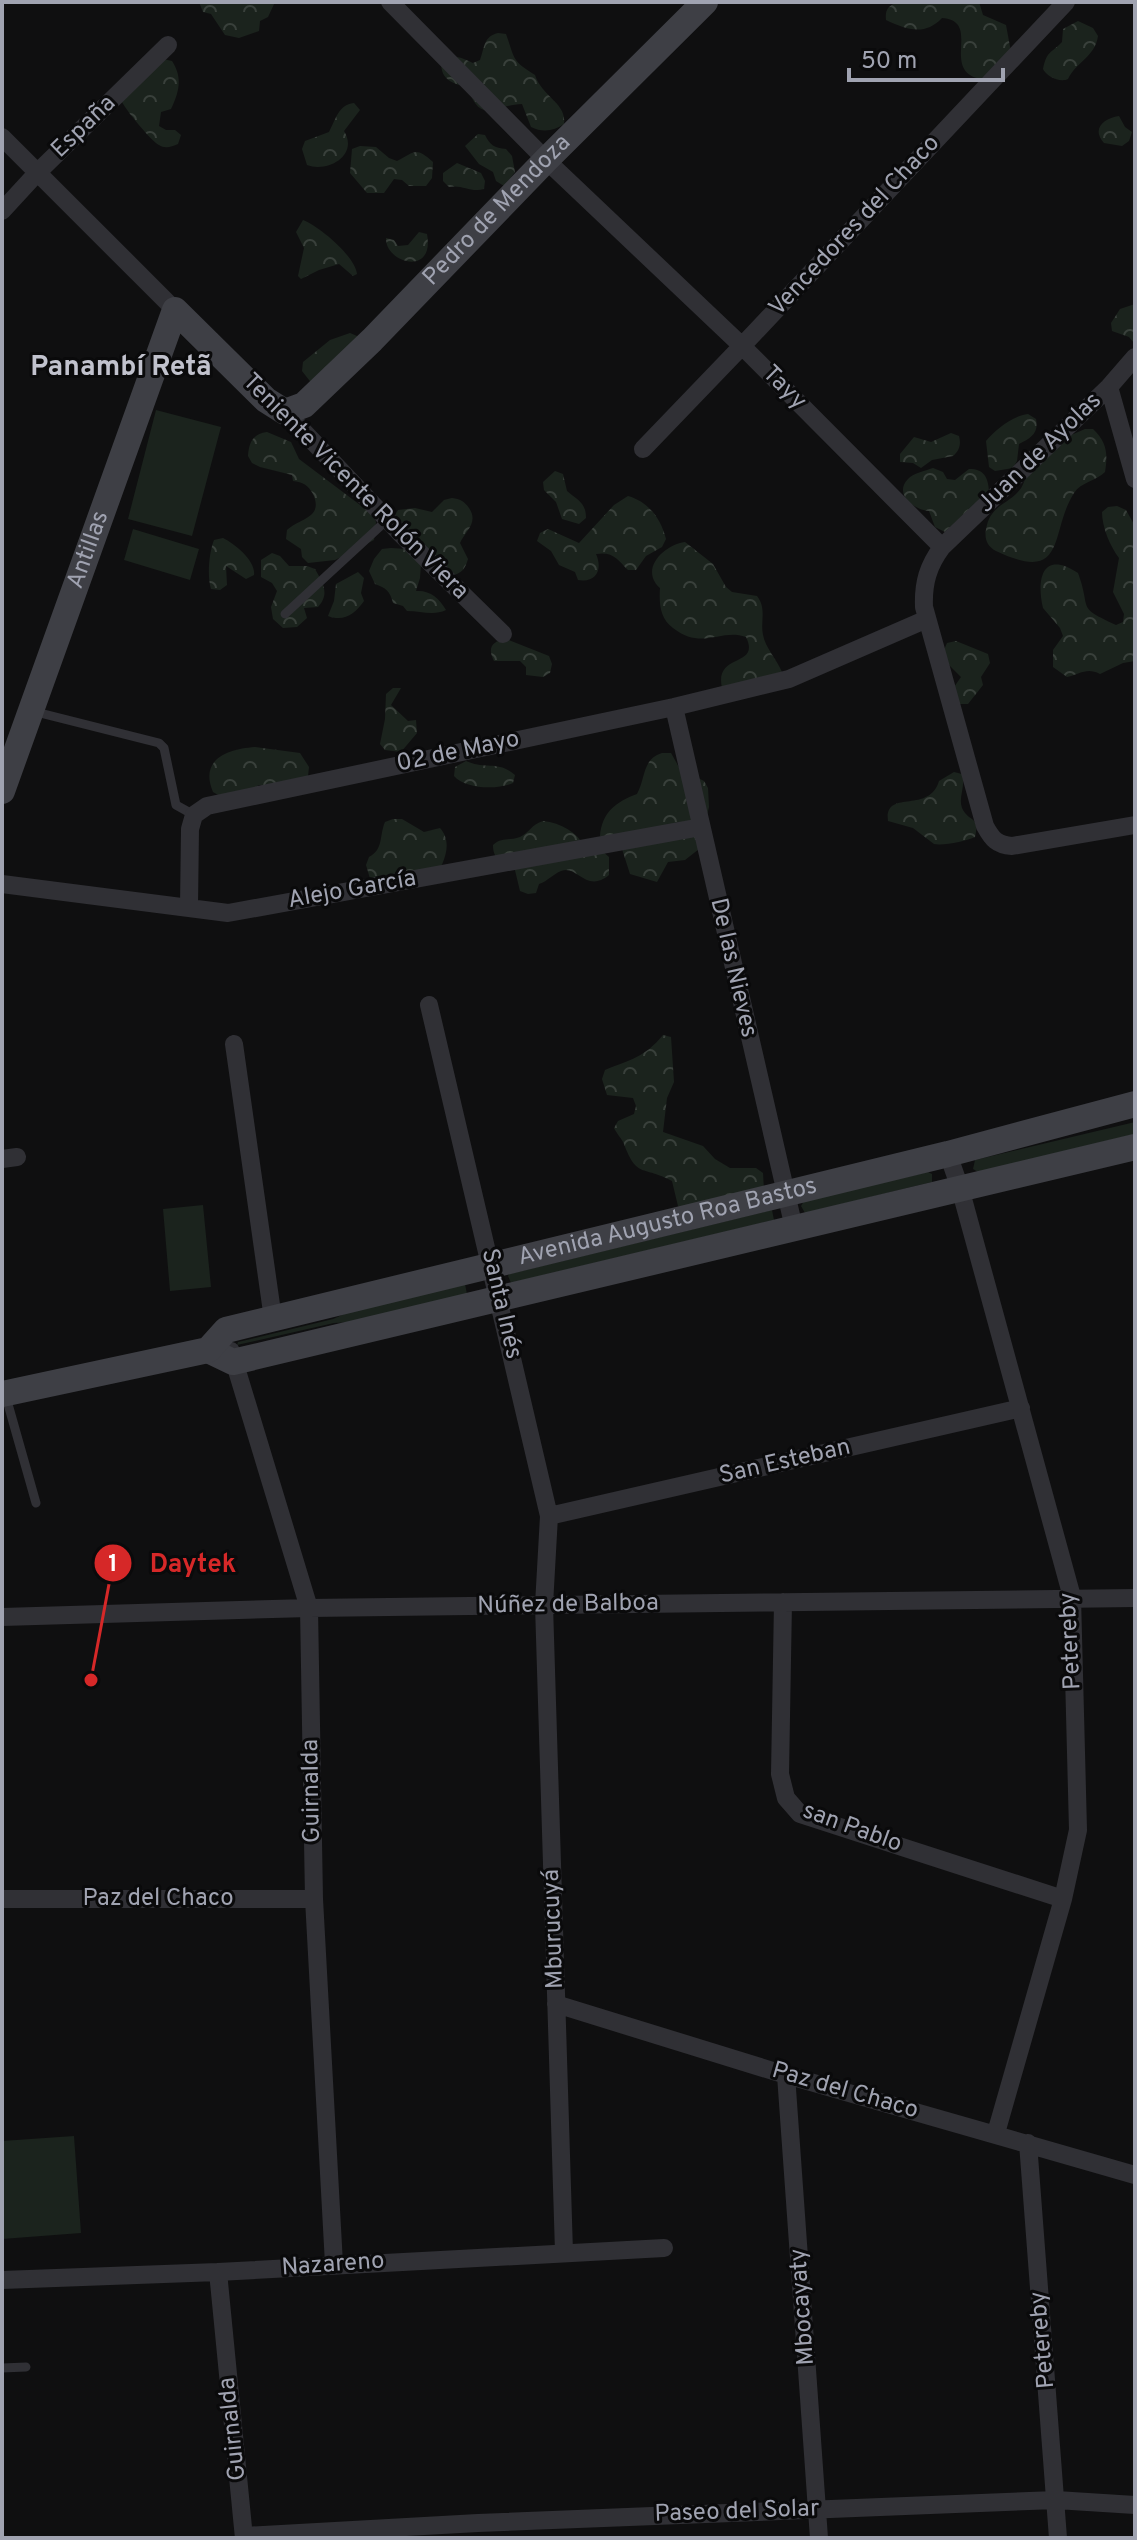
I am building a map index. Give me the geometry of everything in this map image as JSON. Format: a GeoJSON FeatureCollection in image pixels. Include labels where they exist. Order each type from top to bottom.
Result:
{"type":"FeatureCollection","features":[{"type":"Feature","properties":{"kind":"main road","name":"Pedro de Mendoza"},"geometry":{"type":"LineString","coordinates":[[285,412],[304,405],[372,340],[705,2]]}},
{"type":"Feature","properties":{"kind":"main road","name":"Teniente Vicente Rolón Viera"},"geometry":{"type":"LineString","coordinates":[[175,310],[266,400],[285,412]]}},
{"type":"Feature","properties":{"kind":"main road","name":"Antillas"},"geometry":{"type":"LineString","coordinates":[[2,791],[175,310]]}},
{"type":"Feature","properties":{"kind":"main road","name":"Avenida Augusto Roa Bastos"},"geometry":{"type":"LineString","coordinates":[[226,1330],[948,1154],[1135,1104]]}},
{"type":"Feature","properties":{"kind":"main road","name":"Avenida Augusto Roa Bastos"},"geometry":{"type":"LineString","coordinates":[[233,1362],[1135,1147]]}},
{"type":"Feature","properties":{"kind":"main road"},"geometry":{"type":"LineString","coordinates":[[4,1394],[208,1350],[226,1330]]}},
{"type":"Feature","properties":{"kind":"main road"},"geometry":{"type":"LineString","coordinates":[[208,1350],[233,1362]]}},
{"type":"Feature","properties":{"kind":"street","name":"Tayy"},"geometry":{"type":"LineString","coordinates":[[390,2],[546,160],[742,346],[942,547]]}},
{"type":"Feature","properties":{"kind":"street","name":"Vencedores del Chaco"},"geometry":{"type":"LineString","coordinates":[[643,449],[1066,2]]}},
{"type":"Feature","properties":{"kind":"street","name":"España"},"geometry":{"type":"LineString","coordinates":[[2,211],[168,45]]}},
{"type":"Feature","properties":{"kind":"street","name":"Teniente Vicente Rolón Viera"},"geometry":{"type":"LineString","coordinates":[[2,137],[175,310]]}},
{"type":"Feature","properties":{"kind":"street","name":"Juan de Ayolas"},"geometry":{"type":"LineString","coordinates":[[942,547],[1109,387],[1135,357]]}},
{"type":"Feature","properties":{"kind":"street"},"geometry":{"type":"LineString","coordinates":[[1109,387],[1135,479]]}},
{"type":"Feature","properties":{"kind":"street","name":"Teniente Vicente Rolón Viera"},"geometry":{"type":"LineString","coordinates":[[285,412],[387,520],[503,634]]}},
{"type":"Feature","properties":{"kind":"street"},"geometry":{"type":"LineString","coordinates":[[942,547],[926,575],[924,607],[985,826],[992,838],[1001,845],[1012,846],[1135,825]]}},
{"type":"Feature","properties":{"kind":"street","name":"02 de Mayo"},"geometry":{"type":"LineString","coordinates":[[194,815],[207,806],[674,707],[789,679],[927,619]]}},
{"type":"Feature","properties":{"kind":"street","name":"De las Nieves"},"geometry":{"type":"LineString","coordinates":[[674,707],[794,1228]]}},
{"type":"Feature","properties":{"kind":"street"},"geometry":{"type":"LineString","coordinates":[[189,906],[190,829],[194,815]]}},
{"type":"Feature","properties":{"kind":"street","name":"Alejo García"},"geometry":{"type":"LineString","coordinates":[[2,884],[228,913],[701,827]]}},
{"type":"Feature","properties":{"kind":"street","name":"Santa Inés"},"geometry":{"type":"LineString","coordinates":[[429,1005],[549,1516],[544,1605]]}},
{"type":"Feature","properties":{"kind":"street"},"geometry":{"type":"LineString","coordinates":[[234,1044],[273,1319]]}},
{"type":"Feature","properties":{"kind":"street","name":"Petereby"},"geometry":{"type":"LineString","coordinates":[[948,1154],[1072,1597],[1078,1830],[1063,1899],[996,2133]]}},
{"type":"Feature","properties":{"kind":"street","name":"Guirnalda"},"geometry":{"type":"LineString","coordinates":[[226,1330],[233,1362],[309,1608],[314,1899],[334,2264]]}},
{"type":"Feature","properties":{"kind":"street","name":"San Esteban"},"geometry":{"type":"LineString","coordinates":[[549,1516],[1021,1408]]}},
{"type":"Feature","properties":{"kind":"street","name":"Núñez de Balboa"},"geometry":{"type":"LineString","coordinates":[[2,1617],[309,1608],[1135,1598]]}},
{"type":"Feature","properties":{"kind":"street","name":"san Pablo"},"geometry":{"type":"LineString","coordinates":[[783,1602],[780,1774],[786,1798],[800,1814],[1063,1899]]}},
{"type":"Feature","properties":{"kind":"street","name":"Mburucuyá"},"geometry":{"type":"LineString","coordinates":[[544,1605],[564,2252]]}},
{"type":"Feature","properties":{"kind":"street","name":"Paz del Chaco"},"geometry":{"type":"LineString","coordinates":[[2,1899],[314,1899]]}},
{"type":"Feature","properties":{"kind":"street","name":"Paz del Chaco"},"geometry":{"type":"LineString","coordinates":[[556,2004],[786,2075],[1135,2175]]}},
{"type":"Feature","properties":{"kind":"street","name":"Mbocayaty"},"geometry":{"type":"LineString","coordinates":[[786,2075],[819,2538]]}},
{"type":"Feature","properties":{"kind":"street","name":"Petereby"},"geometry":{"type":"LineString","coordinates":[[1028,2143],[1058,2538]]}},
{"type":"Feature","properties":{"kind":"street","name":"Nazareno"},"geometry":{"type":"LineString","coordinates":[[2,2280],[218,2272],[664,2248]]}},
{"type":"Feature","properties":{"kind":"street","name":"Guirnalda"},"geometry":{"type":"LineString","coordinates":[[218,2272],[244,2537]]}},
{"type":"Feature","properties":{"kind":"street","name":"Paseo del Solar"},"geometry":{"type":"LineString","coordinates":[[244,2537],[1056,2500],[1135,2505]]}},
{"type":"Feature","properties":{"kind":"lane"},"geometry":{"type":"LineString","coordinates":[[285,614],[387,520]]}},
{"type":"Feature","properties":{"kind":"lane"},"geometry":{"type":"LineString","coordinates":[[32,711],[159,743],[164,748],[176,805],[194,815]]}},
{"type":"Feature","properties":{"kind":"lane"},"geometry":{"type":"LineString","coordinates":[[4,1394],[36,1503]]}},
{"type":"Feature","properties":{"kind":"lane"},"geometry":{"type":"LineString","coordinates":[[2,2368],[26,2367]]}},
{"type":"Feature","properties":{"kind":"green space"},"geometry":{"type":"Polygon","coordinates":[[[199,2],[275,2],[268,17],[260,21],[259,31],[239,38],[225,35],[211,14],[203,12],[199,2]]]}},
{"type":"Feature","properties":{"kind":"green space"},"geometry":{"type":"Polygon","coordinates":[[[897,2],[979,2],[983,15],[1006,25],[1011,52],[981,79],[969,74],[963,67],[961,37],[954,21],[942,18],[936,24],[916,30],[901,26],[886,20],[888,9],[897,2]]]}},
{"type":"Feature","properties":{"kind":"green space"},"geometry":{"type":"Polygon","coordinates":[[[1078,21],[1093,28],[1098,36],[1096,43],[1068,79],[1054,78],[1043,69],[1046,58],[1062,42],[1063,29],[1078,21]]]}},
{"type":"Feature","properties":{"kind":"green space"},"geometry":{"type":"Polygon","coordinates":[[[498,33],[506,34],[515,58],[535,75],[538,83],[558,105],[564,124],[548,130],[531,127],[522,104],[483,110],[468,88],[453,83],[443,73],[441,62],[445,59],[460,58],[473,63],[480,60],[487,40],[498,33]]]}},
{"type":"Feature","properties":{"kind":"green space"},"geometry":{"type":"Polygon","coordinates":[[[163,59],[172,61],[179,85],[171,109],[161,112],[159,126],[181,135],[178,144],[170,147],[159,145],[150,137],[121,100],[163,59]]]}},
{"type":"Feature","properties":{"kind":"green space"},"geometry":{"type":"Polygon","coordinates":[[[354,103],[360,110],[344,131],[348,148],[344,154],[332,164],[307,165],[302,149],[305,141],[329,132],[341,110],[354,103]]]}},
{"type":"Feature","properties":{"kind":"green space"},"geometry":{"type":"Polygon","coordinates":[[[1119,116],[1132,132],[1129,141],[1122,146],[1104,143],[1099,133],[1101,125],[1119,116]]]}},
{"type":"Feature","properties":{"kind":"green space"},"geometry":{"type":"Polygon","coordinates":[[[478,134],[485,135],[493,145],[506,149],[512,156],[515,172],[504,186],[496,181],[493,172],[479,164],[465,146],[478,134]]]}},
{"type":"Feature","properties":{"kind":"green space"},"geometry":{"type":"Polygon","coordinates":[[[376,147],[397,161],[418,152],[433,162],[432,178],[426,186],[409,186],[402,180],[394,179],[384,193],[367,193],[350,173],[352,149],[376,147]]]}},
{"type":"Feature","properties":{"kind":"green space"},"geometry":{"type":"Polygon","coordinates":[[[457,163],[481,173],[485,181],[484,189],[449,187],[443,181],[443,173],[457,163]]]}},
{"type":"Feature","properties":{"kind":"green space"},"geometry":{"type":"Polygon","coordinates":[[[303,220],[336,243],[350,259],[357,274],[353,276],[339,264],[301,279],[298,276],[304,248],[296,232],[303,220]]]}},
{"type":"Feature","properties":{"kind":"green space"},"geometry":{"type":"Polygon","coordinates":[[[419,232],[427,234],[427,248],[424,256],[417,261],[401,259],[388,247],[386,238],[394,240],[398,246],[408,245],[419,232]]]}},
{"type":"Feature","properties":{"kind":"green space"},"geometry":{"type":"Polygon","coordinates":[[[1135,304],[1134,343],[1129,337],[1112,331],[1111,323],[1120,309],[1135,304]]]}},
{"type":"Feature","properties":{"kind":"green space"},"geometry":{"type":"Polygon","coordinates":[[[350,333],[357,336],[358,346],[313,385],[302,371],[303,362],[330,340],[350,333]]]}},
{"type":"Feature","properties":{"kind":"green space"},"geometry":{"type":"Polygon","coordinates":[[[156,410],[221,427],[192,536],[128,519],[156,410]]]}},
{"type":"Feature","properties":{"kind":"green space"},"geometry":{"type":"Polygon","coordinates":[[[1028,414],[1036,419],[1035,431],[1019,444],[1013,468],[995,471],[989,467],[986,441],[1005,424],[1028,414]]]}},
{"type":"Feature","properties":{"kind":"green space"},"geometry":{"type":"Polygon","coordinates":[[[1093,429],[1104,444],[1105,472],[1074,493],[1053,549],[1046,558],[1035,562],[1019,560],[992,549],[986,536],[987,525],[995,510],[1020,490],[1026,472],[1069,436],[1093,429]]]}},
{"type":"Feature","properties":{"kind":"green space"},"geometry":{"type":"Polygon","coordinates":[[[267,432],[291,442],[299,459],[372,514],[376,522],[374,540],[335,560],[308,563],[302,557],[301,549],[286,539],[287,530],[313,513],[316,502],[309,488],[293,481],[292,475],[252,463],[248,456],[251,443],[255,437],[267,432]]]}},
{"type":"Feature","properties":{"kind":"green space"},"geometry":{"type":"Polygon","coordinates":[[[951,433],[959,436],[960,442],[953,456],[932,460],[921,468],[913,463],[900,462],[900,454],[914,437],[931,442],[951,433]]]}},
{"type":"Feature","properties":{"kind":"green space"},"geometry":{"type":"Polygon","coordinates":[[[933,468],[943,472],[947,479],[955,480],[969,469],[978,470],[986,478],[989,491],[945,532],[935,527],[929,511],[908,501],[903,491],[910,477],[933,468]]]}},
{"type":"Feature","properties":{"kind":"green space"},"geometry":{"type":"Polygon","coordinates":[[[555,471],[563,474],[567,491],[584,508],[586,518],[579,524],[562,519],[556,502],[544,490],[543,482],[555,471]]]}},
{"type":"Feature","properties":{"kind":"green space"},"geometry":{"type":"Polygon","coordinates":[[[628,496],[642,502],[653,512],[666,539],[662,547],[646,556],[636,570],[628,570],[611,555],[596,554],[599,565],[596,574],[589,579],[578,580],[575,572],[559,565],[551,551],[537,541],[540,533],[548,529],[579,543],[614,505],[628,496]]]}},
{"type":"Feature","properties":{"kind":"green space"},"geometry":{"type":"Polygon","coordinates":[[[452,498],[465,504],[473,518],[460,543],[467,562],[460,572],[451,576],[429,554],[426,546],[418,544],[394,517],[398,510],[415,508],[432,512],[444,500],[452,498]]]}},
{"type":"Feature","properties":{"kind":"green space"},"geometry":{"type":"Polygon","coordinates":[[[1117,506],[1126,510],[1135,526],[1135,661],[1100,674],[1087,671],[1067,677],[1053,667],[1053,650],[1063,636],[1043,608],[1042,578],[1050,566],[1057,565],[1078,573],[1090,610],[1116,625],[1123,622],[1124,614],[1113,592],[1119,558],[1107,536],[1102,512],[1108,507],[1117,506]]]}},
{"type":"Feature","properties":{"kind":"green space"},"geometry":{"type":"Polygon","coordinates":[[[133,529],[199,549],[190,580],[124,560],[133,529]]]}},
{"type":"Feature","properties":{"kind":"green space"},"geometry":{"type":"Polygon","coordinates":[[[223,538],[248,559],[254,575],[246,579],[226,566],[227,585],[220,590],[211,589],[209,571],[212,545],[214,540],[223,538]]]}},
{"type":"Feature","properties":{"kind":"green space"},"geometry":{"type":"Polygon","coordinates":[[[685,542],[713,564],[732,592],[757,596],[762,606],[764,640],[782,672],[722,688],[724,669],[747,653],[746,637],[693,638],[673,628],[665,620],[660,605],[660,588],[652,573],[653,566],[662,553],[685,542]]]}},
{"type":"Feature","properties":{"kind":"green space"},"geometry":{"type":"Polygon","coordinates":[[[382,549],[406,549],[421,564],[416,591],[434,596],[446,610],[432,613],[407,611],[393,603],[387,590],[375,584],[369,571],[374,559],[382,549]]]}},
{"type":"Feature","properties":{"kind":"green space"},"geometry":{"type":"Polygon","coordinates":[[[272,553],[280,556],[289,566],[315,569],[323,584],[322,602],[318,607],[304,608],[307,618],[297,627],[283,628],[273,619],[271,607],[277,591],[272,583],[261,577],[261,560],[272,553]]]}},
{"type":"Feature","properties":{"kind":"green space"},"geometry":{"type":"Polygon","coordinates":[[[358,572],[364,578],[361,593],[364,601],[349,616],[328,616],[336,584],[358,572]]]}},
{"type":"Feature","properties":{"kind":"green space"},"geometry":{"type":"Polygon","coordinates":[[[506,639],[549,656],[552,664],[550,673],[543,677],[526,675],[526,667],[520,661],[494,661],[492,646],[506,639]]]}},
{"type":"Feature","properties":{"kind":"green space"},"geometry":{"type":"Polygon","coordinates":[[[956,641],[988,654],[990,663],[981,677],[983,685],[968,704],[959,704],[952,690],[961,677],[949,665],[944,650],[947,643],[956,641]]]}},
{"type":"Feature","properties":{"kind":"green space"},"geometry":{"type":"Polygon","coordinates":[[[393,688],[401,688],[391,705],[408,721],[416,720],[417,733],[401,752],[385,750],[380,744],[386,694],[393,688]]]}},
{"type":"Feature","properties":{"kind":"green space"},"geometry":{"type":"Polygon","coordinates":[[[255,747],[300,753],[309,767],[308,776],[283,787],[259,785],[251,790],[220,796],[213,792],[210,771],[213,764],[226,753],[255,747]]]}},
{"type":"Feature","properties":{"kind":"green space"},"geometry":{"type":"Polygon","coordinates":[[[662,753],[671,753],[680,769],[704,781],[708,788],[709,807],[699,849],[685,860],[668,862],[657,882],[630,874],[622,849],[600,836],[607,814],[617,804],[637,794],[648,764],[662,753]]]}},
{"type":"Feature","properties":{"kind":"green space"},"geometry":{"type":"Polygon","coordinates":[[[466,761],[509,770],[515,775],[513,783],[490,787],[466,784],[454,776],[455,767],[466,761]]]}},
{"type":"Feature","properties":{"kind":"green space"},"geometry":{"type":"Polygon","coordinates":[[[954,772],[962,774],[961,804],[975,822],[975,837],[955,843],[934,844],[913,828],[888,821],[893,806],[926,797],[934,791],[939,781],[954,772]]]}},
{"type":"Feature","properties":{"kind":"green space"},"geometry":{"type":"Polygon","coordinates":[[[402,819],[424,832],[440,828],[447,847],[434,880],[371,882],[366,865],[379,846],[385,822],[402,819]]]}},
{"type":"Feature","properties":{"kind":"green space"},"geometry":{"type":"Polygon","coordinates":[[[543,821],[568,829],[585,847],[602,851],[609,857],[609,875],[594,881],[567,870],[539,884],[536,893],[520,891],[514,866],[496,857],[493,845],[520,837],[543,821]]]}},
{"type":"Feature","properties":{"kind":"green space"},"geometry":{"type":"Polygon","coordinates":[[[663,1035],[671,1037],[674,1082],[667,1098],[663,1132],[703,1146],[715,1159],[730,1168],[756,1168],[763,1173],[764,1191],[684,1213],[678,1206],[672,1181],[642,1170],[633,1162],[614,1128],[618,1121],[634,1114],[636,1106],[633,1098],[607,1095],[602,1079],[605,1070],[643,1053],[663,1035]]]}},
{"type":"Feature","properties":{"kind":"green space"},"geometry":{"type":"Polygon","coordinates":[[[1135,1122],[1135,1134],[978,1172],[973,1169],[975,1160],[1135,1122]]]}},
{"type":"Feature","properties":{"kind":"green space"},"geometry":{"type":"Polygon","coordinates":[[[928,1172],[932,1174],[932,1182],[805,1213],[801,1206],[804,1201],[928,1172]]]}},
{"type":"Feature","properties":{"kind":"green space"},"geometry":{"type":"Polygon","coordinates":[[[203,1205],[211,1287],[170,1291],[163,1209],[203,1205]]]}},
{"type":"Feature","properties":{"kind":"green space"},"geometry":{"type":"Polygon","coordinates":[[[772,1210],[774,1220],[511,1283],[508,1276],[509,1274],[772,1210]]]}},
{"type":"Feature","properties":{"kind":"green space"},"geometry":{"type":"Polygon","coordinates":[[[465,1284],[467,1294],[355,1322],[334,1323],[237,1345],[238,1342],[333,1319],[353,1310],[465,1284]]]}},
{"type":"Feature","properties":{"kind":"green space"},"geometry":{"type":"Polygon","coordinates":[[[74,2136],[81,2233],[2,2239],[2,2141],[74,2136]]]}},
{"type":"Feature","properties":{"kind":"place","name":"Daytek"},"geometry":{"type":"Point","coordinates":[91,1680]}},
{"type":"Feature","properties":{"kind":"district","name":"Panambí Retã"},"geometry":{"type":"Point","coordinates":[121,368]}}]}
